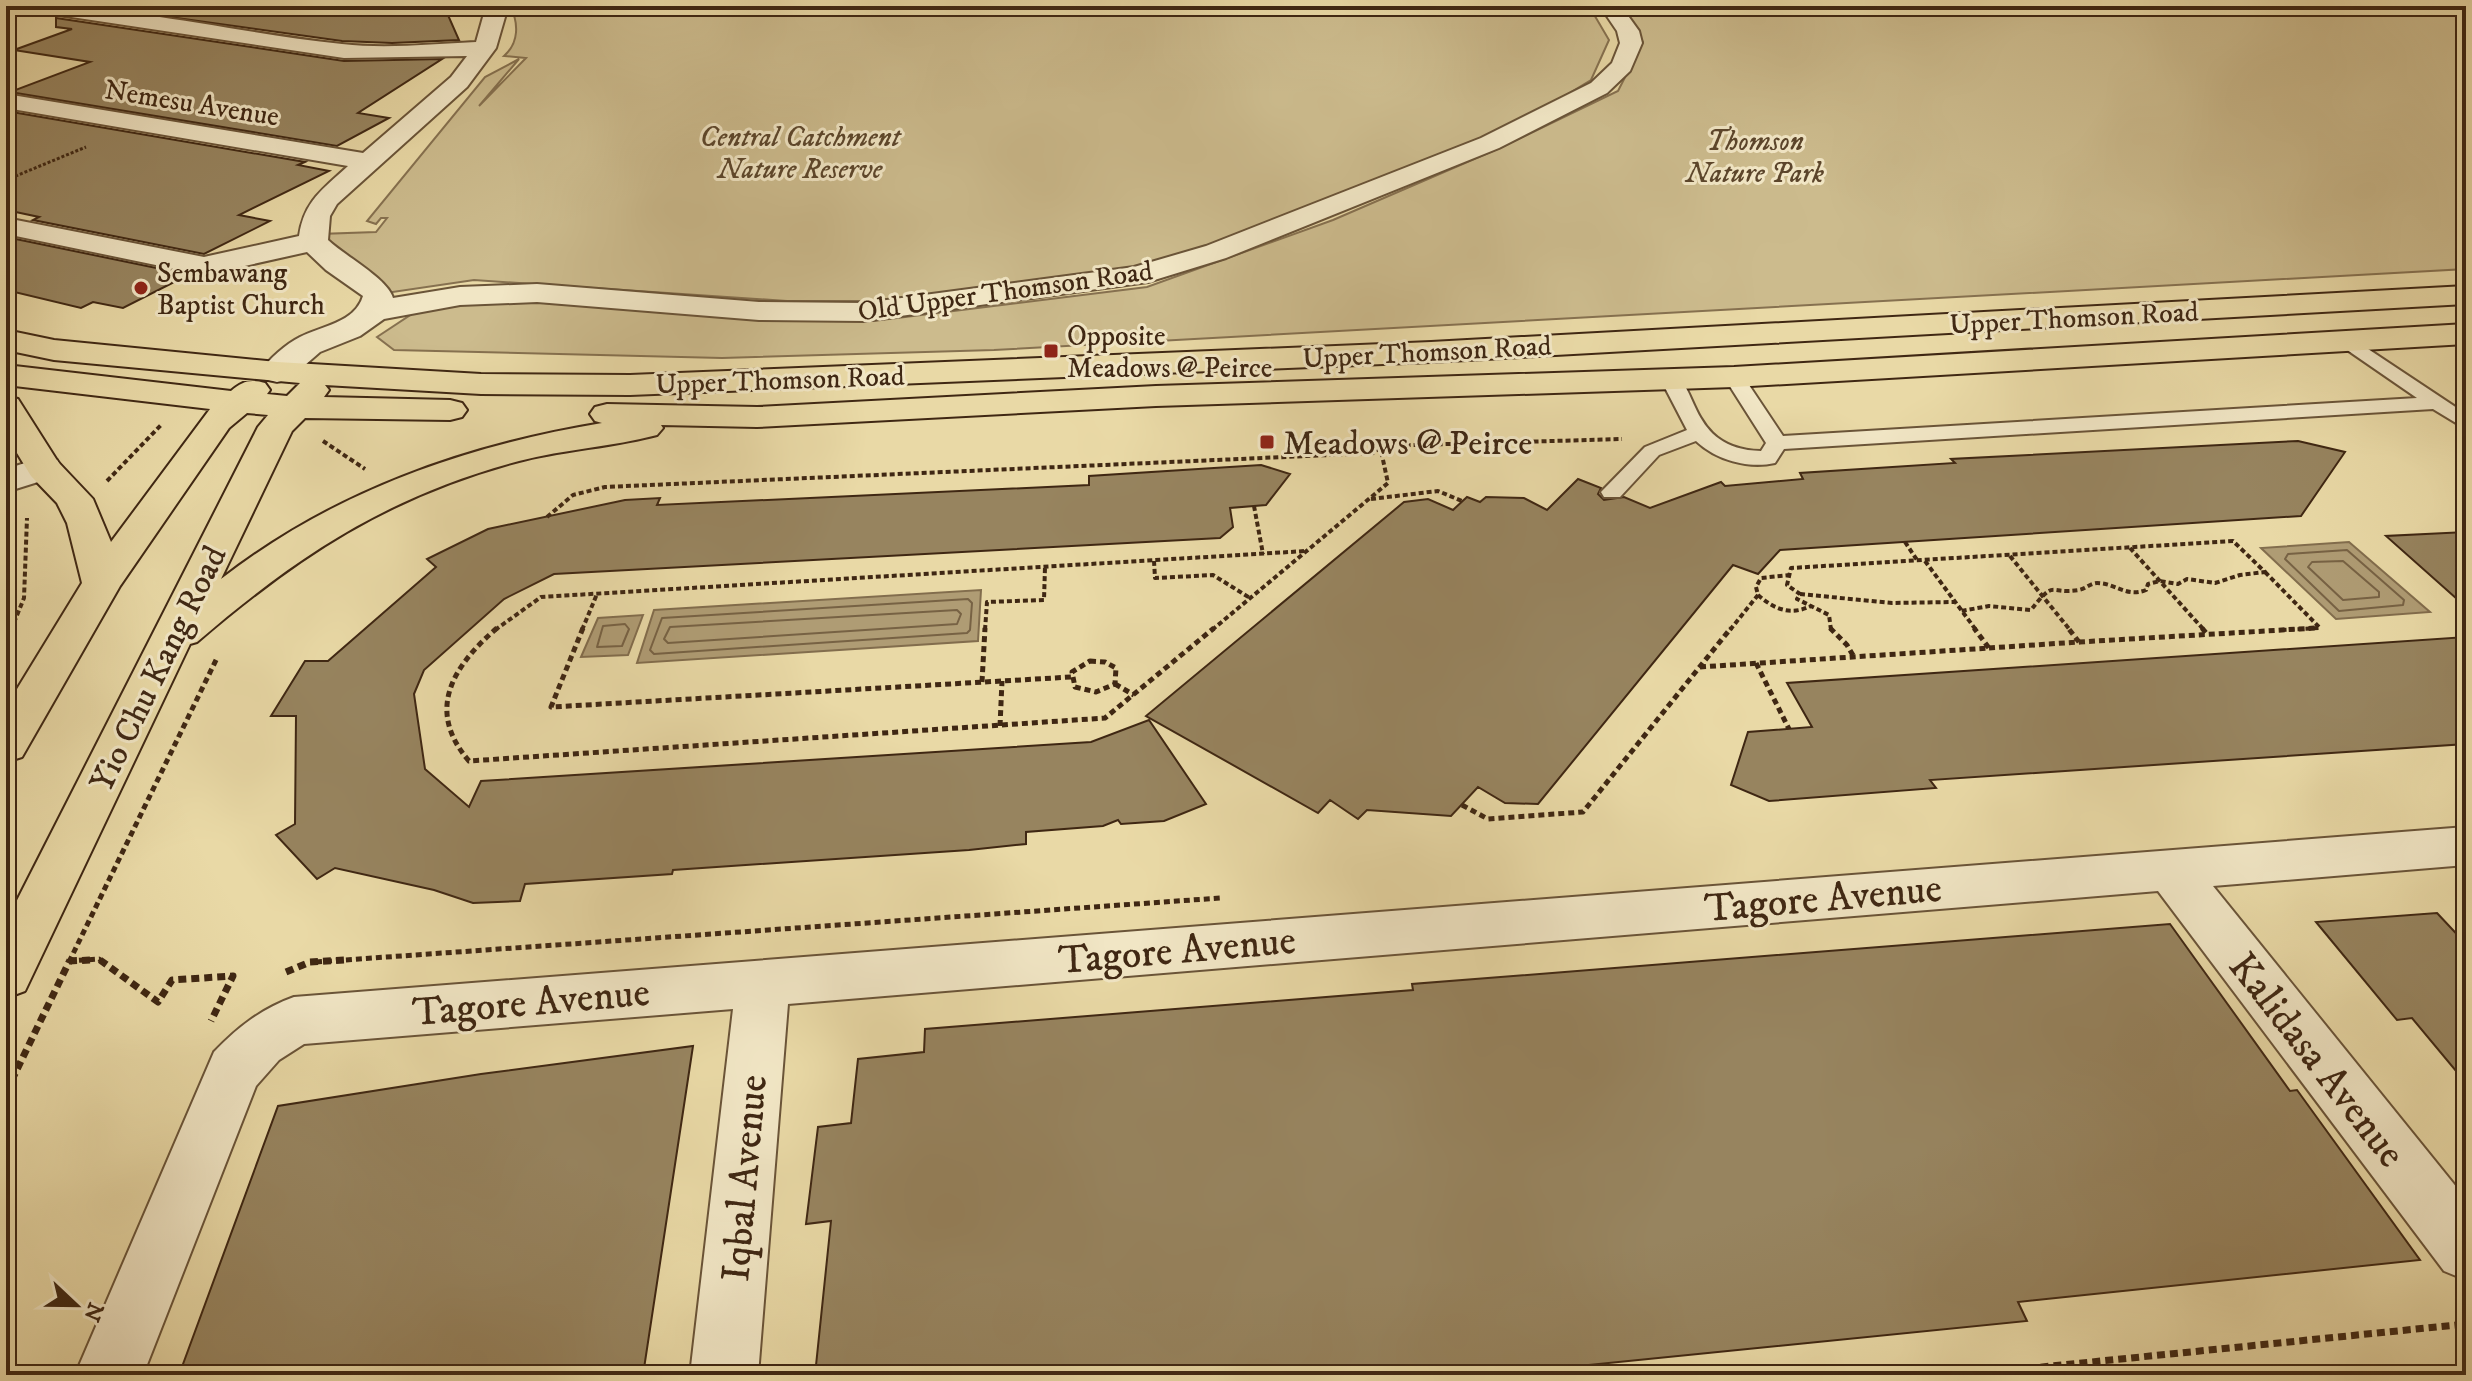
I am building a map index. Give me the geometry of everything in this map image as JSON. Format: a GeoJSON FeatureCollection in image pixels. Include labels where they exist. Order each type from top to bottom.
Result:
{"type":"FeatureCollection","features":[{"type":"Feature","properties":{"kind":"main road","name":"Upper Thomson Road"},"geometry":{"type":"LineString","coordinates":[[6,340],[54,350],[277,372],[481,384],[630,385],[1591,344],[2466,295]]}},
{"type":"Feature","properties":{"kind":"main road","name":"Upper Thomson Road"},"geometry":{"type":"LineString","coordinates":[[6,375],[237,403],[304,422],[757,417],[1156,396],[1734,377],[2466,334]]}},
{"type":"Feature","properties":{"kind":"main road"},"geometry":{"type":"LineString","coordinates":[[6,745],[102,583],[217,421],[277,372]]}},
{"type":"Feature","properties":{"kind":"main road","name":"Yio Chu Kang Road"},"geometry":{"type":"LineString","coordinates":[[6,975],[276,427],[304,422],[328,375]]}},
{"type":"Feature","properties":{"kind":"main road"},"geometry":{"type":"LineString","coordinates":[[6,406],[44,468],[74,499],[86,523],[102,583]]}},
{"type":"Feature","properties":{"kind":"main road"},"geometry":{"type":"LineString","coordinates":[[170,641],[243,582],[309,536],[397,490],[449,469],[504,451],[576,436],[757,417]]}},
{"type":"Feature","properties":{"kind":"street"},"geometry":{"type":"LineString","coordinates":[[38,6],[344,51],[416,52],[485,48]]}},
{"type":"Feature","properties":{"kind":"street"},"geometry":{"type":"LineString","coordinates":[[313,242],[316,216],[327,199],[459,82],[485,48],[494,17],[490,6]]}},
{"type":"Feature","properties":{"kind":"street","name":"Old Upper Thomson Road"},"geometry":{"type":"LineString","coordinates":[[277,372],[309,345],[361,320],[460,296],[537,293],[783,312],[881,311],[1137,276],[1216,252],[1490,143],[1599,88],[1622,66],[1631,43],[1628,31],[1610,6]]}},
{"type":"Feature","properties":{"kind":"street","name":"Nemesu Avenue"},"geometry":{"type":"LineString","coordinates":[[6,101],[368,162]]}},
{"type":"Feature","properties":{"kind":"street"},"geometry":{"type":"LineString","coordinates":[[6,226],[204,266],[313,242]]}},
{"type":"Feature","properties":{"kind":"street"},"geometry":{"type":"LineString","coordinates":[[313,242],[336,264],[374,289],[378,296],[361,320],[348,348],[328,375]]}},
{"type":"Feature","properties":{"kind":"street"},"geometry":{"type":"LineString","coordinates":[[6,481],[44,468]]}},
{"type":"Feature","properties":{"kind":"street","name":"Tagore Avenue"},"geometry":{"type":"LineString","coordinates":[[109,1375],[234,1070],[259,1043],[294,1021],[2466,846]]}},
{"type":"Feature","properties":{"kind":"street","name":"Kalidasa Avenue"},"geometry":{"type":"LineString","coordinates":[[2170,869],[2466,1249]]}},
{"type":"Feature","properties":{"kind":"street","name":"Iqbal Avenue"},"geometry":{"type":"LineString","coordinates":[[724,1375],[763,982]]}},
{"type":"Feature","properties":{"kind":"lane"},"geometry":{"type":"LineString","coordinates":[[2347,341],[2466,423]]}},
{"type":"Feature","properties":{"kind":"lane"},"geometry":{"type":"LineString","coordinates":[[1734,377],[1777,443]]}},
{"type":"Feature","properties":{"kind":"lane"},"geometry":{"type":"LineString","coordinates":[[1671,380],[1704,438],[1739,459],[1767,458],[1777,443]]}},
{"type":"Feature","properties":{"kind":"lane"},"geometry":{"type":"LineString","coordinates":[[1777,443],[2438,403]]}},
{"type":"Feature","properties":{"kind":"lane"},"geometry":{"type":"LineString","coordinates":[[1612,492],[1652,451],[1670,444],[1704,438]]}},
{"type":"Feature","properties":{"kind":"path"},"geometry":{"type":"LineString","coordinates":[[6,180],[139,125]]}},
{"type":"Feature","properties":{"kind":"path"},"geometry":{"type":"LineString","coordinates":[[98,490],[167,419]]}},
{"type":"Feature","properties":{"kind":"path"},"geometry":{"type":"LineString","coordinates":[[304,422],[366,470]]}},
{"type":"Feature","properties":{"kind":"path"},"geometry":{"type":"LineString","coordinates":[[1380,446],[1636,438],[1670,444]]}},
{"type":"Feature","properties":{"kind":"path"},"geometry":{"type":"LineString","coordinates":[[1306,551],[541,597],[504,619],[473,651],[450,682],[445,714],[453,741],[469,761],[1105,718],[1388,483],[1380,446]]}},
{"type":"Feature","properties":{"kind":"path"},"geometry":{"type":"LineString","coordinates":[[547,517],[559,502],[570,496],[582,490],[605,487],[1375,453],[1380,446]]}},
{"type":"Feature","properties":{"kind":"path"},"geometry":{"type":"LineString","coordinates":[[1370,499],[1438,491],[1462,501]]}},
{"type":"Feature","properties":{"kind":"path"},"geometry":{"type":"LineString","coordinates":[[1254,506],[1263,554]]}},
{"type":"Feature","properties":{"kind":"path"},"geometry":{"type":"LineString","coordinates":[[6,644],[24,598],[27,518]]}},
{"type":"Feature","properties":{"kind":"path"},"geometry":{"type":"LineString","coordinates":[[1700,667],[2320,628],[2233,541],[1791,568],[1787,585],[1800,594],[1892,603],[1955,602]]}},
{"type":"Feature","properties":{"kind":"path"},"geometry":{"type":"LineString","coordinates":[[1905,542],[1989,648]]}},
{"type":"Feature","properties":{"kind":"path"},"geometry":{"type":"LineString","coordinates":[[2129,547],[2206,634]]}},
{"type":"Feature","properties":{"kind":"path"},"geometry":{"type":"LineString","coordinates":[[2010,555],[2079,642]]}},
{"type":"Feature","properties":{"kind":"path"},"geometry":{"type":"LineString","coordinates":[[1154,561],[1155,578],[1213,575],[1250,598]]}},
{"type":"Feature","properties":{"kind":"path"},"geometry":{"type":"LineString","coordinates":[[982,682],[987,602],[1044,600],[1045,567]]}},
{"type":"Feature","properties":{"kind":"path"},"geometry":{"type":"LineString","coordinates":[[1961,611],[1979,604],[1996,604],[2015,611],[2031,610],[2042,596],[2058,588],[2079,590],[2096,583],[2131,595],[2140,594],[2148,584],[2160,581],[2178,584],[2187,579],[2215,583],[2240,575],[2265,572]]}},
{"type":"Feature","properties":{"kind":"path"},"geometry":{"type":"LineString","coordinates":[[1790,575],[1761,578],[1756,587],[1758,595],[1767,603],[1791,612],[1812,606]]}},
{"type":"Feature","properties":{"kind":"path"},"geometry":{"type":"LineString","coordinates":[[597,594],[551,707],[1071,677],[1083,663],[1098,660],[1116,668],[1118,673],[1115,684],[1103,691],[1088,692],[1075,687],[1071,677]]}},
{"type":"Feature","properties":{"kind":"path"},"geometry":{"type":"LineString","coordinates":[[1800,594],[1797,599],[1829,615],[1829,629],[1846,643],[1854,657]]}},
{"type":"Feature","properties":{"kind":"path"},"geometry":{"type":"LineString","coordinates":[[1462,805],[1488,819],[1583,812],[1758,595]]}},
{"type":"Feature","properties":{"kind":"path"},"geometry":{"type":"LineString","coordinates":[[6,1092],[220,650]]}},
{"type":"Feature","properties":{"kind":"path"},"geometry":{"type":"LineString","coordinates":[[1756,663],[1789,729]]}},
{"type":"Feature","properties":{"kind":"path"},"geometry":{"type":"LineString","coordinates":[[1000,726],[1002,681]]}},
{"type":"Feature","properties":{"kind":"path"},"geometry":{"type":"LineString","coordinates":[[1115,684],[1134,695]]}},
{"type":"Feature","properties":{"kind":"path"},"geometry":{"type":"LineString","coordinates":[[69,961],[99,959],[158,1002],[172,980],[233,976],[206,1031]]}},
{"type":"Feature","properties":{"kind":"path"},"geometry":{"type":"LineString","coordinates":[[1963,1375],[2466,1324]]}},
{"type":"Feature","properties":{"kind":"green space","name":"Central Catchment Nature Reserve"},"geometry":{"type":"Polygon","coordinates":[[[510,6],[1589,6],[1609,40],[1591,80],[1538,112],[1471,143],[1152,268],[879,301],[787,301],[474,280],[386,293],[320,234],[376,232],[387,218],[381,218],[376,224],[367,221],[485,77],[519,59],[479,106],[526,58],[504,56],[513,45],[516,32],[510,6]]]}},
{"type":"Feature","properties":{"kind":"green space","name":"Thomson Nature Park"},"geometry":{"type":"Polygon","coordinates":[[[1620,6],[2466,6],[2466,269],[994,350],[722,358],[394,350],[377,337],[412,314],[455,298],[873,321],[1147,287],[1333,220],[1502,147],[1618,91],[1643,42],[1620,6]]]}},
{"type":"Feature","properties":{"kind":"water"},"geometry":{"type":"Polygon","coordinates":[[[2349,542],[2430,612],[2336,619],[2261,548],[2349,542]]]}},
{"type":"Feature","properties":{"kind":"water"},"geometry":{"type":"Polygon","coordinates":[[[981,590],[978,641],[637,663],[654,610],[981,590]]]}},
{"type":"Feature","properties":{"kind":"water"},"geometry":{"type":"Polygon","coordinates":[[[643,615],[628,655],[581,657],[598,618],[643,615]]]}},
{"type":"Feature","properties":{"kind":"building"},"geometry":{"type":"Polygon","coordinates":[[[90,6],[444,6],[459,40],[392,43],[342,41],[90,6]]]}},
{"type":"Feature","properties":{"kind":"building"},"geometry":{"type":"Polygon","coordinates":[[[56,18],[344,61],[442,59],[358,113],[389,118],[337,146],[10,92],[90,62],[14,50],[72,29],[56,27],[56,18]]]}},
{"type":"Feature","properties":{"kind":"building"},"geometry":{"type":"Polygon","coordinates":[[[6,111],[305,162],[298,165],[329,171],[239,215],[270,221],[204,254],[33,220],[39,217],[6,210],[6,111]]]}},
{"type":"Feature","properties":{"kind":"building"},"geometry":{"type":"Polygon","coordinates":[[[6,237],[188,275],[123,308],[93,302],[81,308],[6,290],[6,237]]]}},
{"type":"Feature","properties":{"kind":"building"},"geometry":{"type":"Polygon","coordinates":[[[2298,441],[2345,452],[2301,516],[1780,550],[1758,574],[1733,565],[1538,804],[1505,803],[1478,787],[1451,816],[1367,810],[1358,819],[1330,800],[1318,813],[1146,716],[1404,502],[1428,499],[1453,510],[1467,497],[1480,502],[1486,497],[1524,498],[1547,510],[1578,479],[1601,488],[1598,494],[1604,500],[1624,497],[1650,508],[1721,482],[1725,486],[1803,479],[1800,473],[1955,463],[1951,459],[2298,441]]]}},
{"type":"Feature","properties":{"kind":"building"},"geometry":{"type":"Polygon","coordinates":[[[1261,465],[1290,474],[1266,505],[1230,508],[1233,527],[1220,538],[554,574],[504,599],[424,670],[414,694],[425,769],[469,807],[481,781],[1091,742],[1149,720],[1206,804],[1164,821],[1121,824],[1118,820],[1103,826],[1026,832],[1026,844],[969,850],[673,870],[672,874],[525,884],[520,901],[473,903],[434,890],[335,868],[317,879],[276,835],[295,824],[296,716],[271,716],[305,661],[328,661],[436,567],[427,559],[488,529],[625,500],[660,498],[657,505],[1089,485],[1089,476],[1261,465]]]}},
{"type":"Feature","properties":{"kind":"building"},"geometry":{"type":"Polygon","coordinates":[[[2466,532],[2466,607],[2386,536],[2466,532]]]}},
{"type":"Feature","properties":{"kind":"building"},"geometry":{"type":"Polygon","coordinates":[[[2466,637],[2466,744],[1930,780],[1936,788],[1769,801],[1731,785],[1748,732],[1812,727],[1787,683],[2466,637]]]}},
{"type":"Feature","properties":{"kind":"building"},"geometry":{"type":"Polygon","coordinates":[[[2437,913],[2466,944],[2466,1083],[2412,1018],[2397,1020],[2316,922],[2437,913]]]}},
{"type":"Feature","properties":{"kind":"building"},"geometry":{"type":"Polygon","coordinates":[[[2170,924],[2290,1091],[2297,1090],[2420,1260],[2018,1302],[2027,1321],[1489,1375],[815,1375],[831,1221],[806,1224],[818,1127],[851,1123],[858,1059],[924,1052],[925,1029],[1413,990],[1412,984],[2170,924]]]}},
{"type":"Feature","properties":{"kind":"building"},"geometry":{"type":"Polygon","coordinates":[[[693,1046],[643,1375],[179,1375],[278,1106],[481,1074],[693,1046]]]}},
{"type":"Feature","properties":{"kind":"place","name":"Sembawang Baptist Church"},"geometry":{"type":"Point","coordinates":[141,288]}},
{"type":"Feature","properties":{"kind":"place","name":"Opposite Meadows @ Peirce"},"geometry":{"type":"Point","coordinates":[1051,351]}},
{"type":"Feature","properties":{"kind":"place","name":"Meadows @ Peirce"},"geometry":{"type":"Point","coordinates":[1267,442]}}]}
